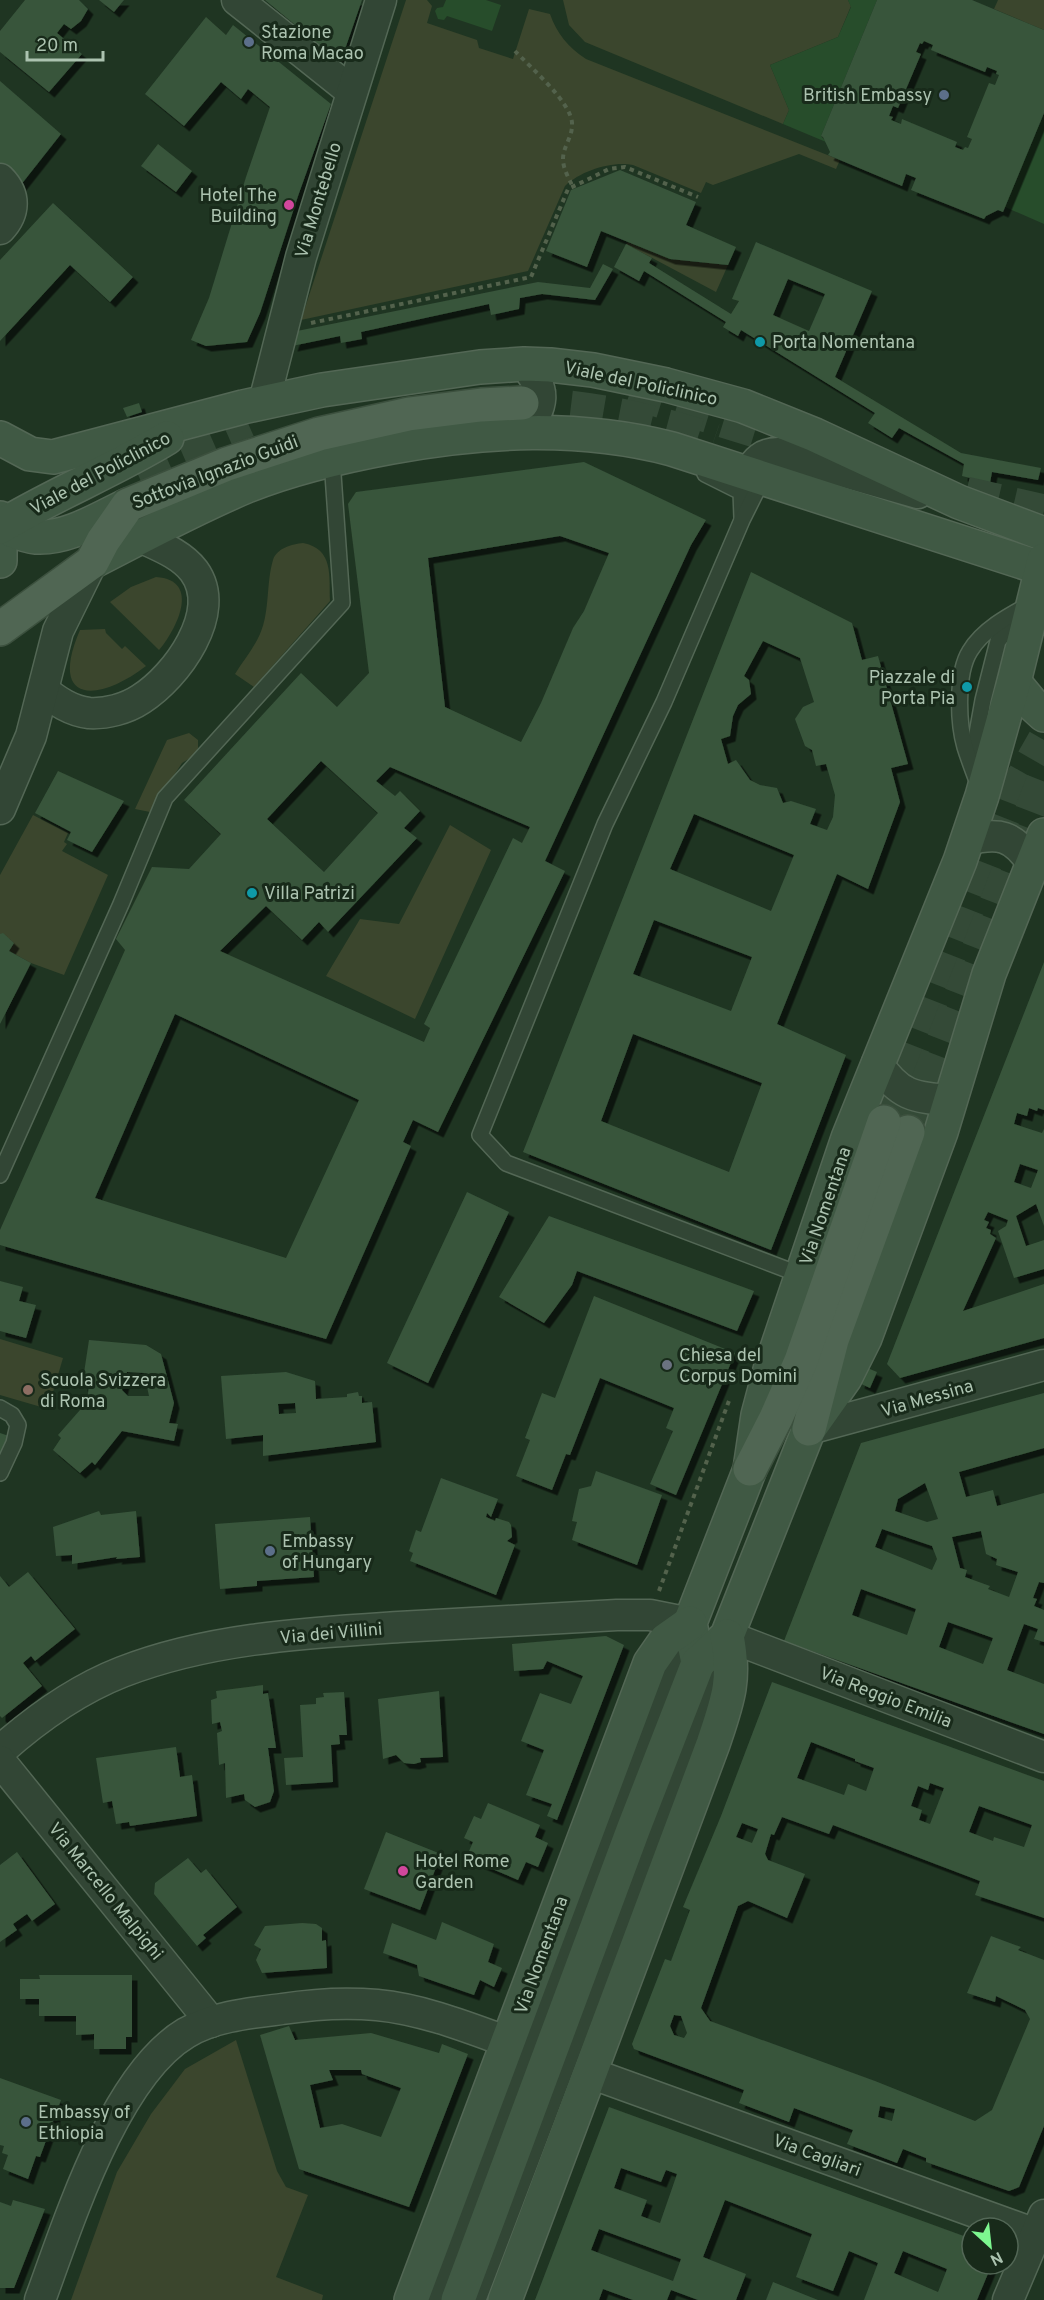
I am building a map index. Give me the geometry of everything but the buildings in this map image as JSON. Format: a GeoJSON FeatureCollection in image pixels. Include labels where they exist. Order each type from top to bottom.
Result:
{"type":"FeatureCollection","features":[{"type":"Feature","properties":{"kind":"main road","name":"Sottovia Ignazio Guidi"},"geometry":{"type":"LineString","coordinates":[[117,523],[227,464],[320,434],[409,414],[481,405],[522,417]]}},
{"type":"Feature","properties":{"kind":"main road"},"geometry":{"type":"LineString","coordinates":[[0,629],[92,562],[117,523]]}},
{"type":"Feature","properties":{"kind":"main road"},"geometry":{"type":"LineString","coordinates":[[750,1469],[801,1361],[896,1127],[832,1340],[809,1430]]}},
{"type":"Feature","properties":{"kind":"street"},"geometry":{"type":"LineString","coordinates":[[237,0],[351,91]]}},
{"type":"Feature","properties":{"kind":"street","name":"Via Montebello"},"geometry":{"type":"LineString","coordinates":[[264,402],[293,284],[381,0]]}},
{"type":"Feature","properties":{"kind":"street"},"geometry":{"type":"LineString","coordinates":[[0,179],[7,187],[12,202],[9,219],[0,229]]}},
{"type":"Feature","properties":{"kind":"street"},"geometry":{"type":"LineString","coordinates":[[522,417],[536,415],[540,397],[534,376],[524,364]]}},
{"type":"Feature","properties":{"kind":"street","name":"Viale del Policlinico"},"geometry":{"type":"LineString","coordinates":[[13,445],[37,457],[53,457],[264,402],[414,375],[524,364],[569,367],[666,385],[743,406],[815,435],[959,502],[1044,534]]}},
{"type":"Feature","properties":{"kind":"street","name":"Viale del Policlinico"},"geometry":{"type":"LineString","coordinates":[[0,527],[30,536],[47,537],[117,523],[332,460],[522,417],[583,433],[655,444],[992,552],[1043,566]]}},
{"type":"Feature","properties":{"kind":"street","name":"Viale del Policlinico"},"geometry":{"type":"LineString","coordinates":[[0,527],[54,495],[147,451],[199,419]]}},
{"type":"Feature","properties":{"kind":"street","name":"Viale del Policlinico"},"geometry":{"type":"LineString","coordinates":[[756,475],[757,459],[764,455],[778,453],[898,488],[959,502]]}},
{"type":"Feature","properties":{"kind":"street"},"geometry":{"type":"LineString","coordinates":[[0,518],[0,561]]}},
{"type":"Feature","properties":{"kind":"street"},"geometry":{"type":"LineString","coordinates":[[44,691],[67,707],[83,712],[113,711],[130,705],[147,695],[170,672],[191,645],[198,631],[204,605],[198,578],[193,569],[176,555],[117,523]]}},
{"type":"Feature","properties":{"kind":"street"},"geometry":{"type":"LineString","coordinates":[[0,808],[31,736],[58,631],[92,562]]}},
{"type":"Feature","properties":{"kind":"street"},"geometry":{"type":"LineString","coordinates":[[982,796],[1014,682],[1035,620],[1043,566]]}},
{"type":"Feature","properties":{"kind":"street"},"geometry":{"type":"LineString","coordinates":[[1014,682],[1044,715]]}},
{"type":"Feature","properties":{"kind":"street","name":"Via Nomentana"},"geometry":{"type":"LineString","coordinates":[[411,2300],[650,1663],[666,1640],[690,1623],[750,1469],[755,1431],[778,1344],[848,1138],[967,840],[982,796]]}},
{"type":"Feature","properties":{"kind":"street"},"geometry":{"type":"LineString","coordinates":[[458,2300],[629,1841],[698,1663],[727,1636],[809,1430],[845,1378],[865,1338],[951,1100],[989,974],[1038,849],[1016,845],[1001,836],[993,835],[967,840]]}},
{"type":"Feature","properties":{"kind":"street"},"geometry":{"type":"LineString","coordinates":[[877,1063],[893,1083],[910,1095],[951,1100]]}},
{"type":"Feature","properties":{"kind":"street","name":"Via Messina"},"geometry":{"type":"LineString","coordinates":[[809,1430],[1044,1365]]}},
{"type":"Feature","properties":{"kind":"street","name":"Via dei Villini"},"geometry":{"type":"LineString","coordinates":[[0,1750],[62,1702],[113,1676],[152,1662],[231,1644],[322,1632],[617,1615],[650,1615],[690,1623]]}},
{"type":"Feature","properties":{"kind":"street"},"geometry":{"type":"LineString","coordinates":[[690,1623],[698,1663]]}},
{"type":"Feature","properties":{"kind":"street"},"geometry":{"type":"LineString","coordinates":[[505,2300],[713,1744],[728,1698],[732,1664],[727,1636]]}},
{"type":"Feature","properties":{"kind":"street","name":"Via Reggio Emilia"},"geometry":{"type":"LineString","coordinates":[[727,1636],[1044,1757]]}},
{"type":"Feature","properties":{"kind":"street","name":"Via Marcello Malpighi"},"geometry":{"type":"LineString","coordinates":[[0,1761],[211,2022]]}},
{"type":"Feature","properties":{"kind":"street"},"geometry":{"type":"LineString","coordinates":[[39,2300],[87,2177],[121,2108],[144,2072],[169,2046],[186,2033],[211,2022],[243,2014],[319,2004],[379,2005],[423,2015],[508,2043]]}},
{"type":"Feature","properties":{"kind":"street","name":"Via Cagliari"},"geometry":{"type":"LineString","coordinates":[[590,2073],[1041,2229]]}},
{"type":"Feature","properties":{"kind":"street"},"geometry":{"type":"LineString","coordinates":[[1008,2300],[1041,2229]]}},
{"type":"Feature","properties":{"kind":"lane"},"geometry":{"type":"LineString","coordinates":[[583,433],[688,465],[741,492],[742,520]]}},
{"type":"Feature","properties":{"kind":"lane"},"geometry":{"type":"LineString","coordinates":[[0,1175],[125,895],[165,798],[342,603],[332,460]]}},
{"type":"Feature","properties":{"kind":"lane"},"geometry":{"type":"LineString","coordinates":[[756,475],[742,520],[664,702],[605,824],[480,1135],[506,1163],[801,1275]]}},
{"type":"Feature","properties":{"kind":"lane"},"geometry":{"type":"LineString","coordinates":[[982,796],[964,745],[960,718],[962,671],[970,651],[982,637],[1008,617],[1035,620]]}},
{"type":"Feature","properties":{"kind":"lane"},"geometry":{"type":"LineString","coordinates":[[982,796],[976,738],[995,648],[1001,635],[1035,620]]}},
{"type":"Feature","properties":{"kind":"lane"},"geometry":{"type":"LineString","coordinates":[[0,1408],[12,1416],[18,1425],[14,1443],[0,1473]]}},
{"type":"Feature","properties":{"kind":"lane","name":"Via Nomentana"},"geometry":{"type":"LineString","coordinates":[[435,2300],[690,1623]]}},
{"type":"Feature","properties":{"kind":"lane"},"geometry":{"type":"LineString","coordinates":[[478,2300],[679,1773],[727,1636]]}},
{"type":"Feature","properties":{"kind":"path"},"geometry":{"type":"LineString","coordinates":[[515,51],[559,98],[572,120],[572,134],[563,159],[572,185]]}},
{"type":"Feature","properties":{"kind":"path"},"geometry":{"type":"LineString","coordinates":[[304,325],[531,277],[565,194],[572,185],[609,169],[626,167],[698,197]]}},
{"type":"Feature","properties":{"kind":"shaded area"},"geometry":{"type":"Polygon","coordinates":[[[406,0],[427,0],[432,6],[427,23],[477,40],[479,48],[513,59],[529,9],[550,14],[564,40],[586,59],[840,160],[836,169],[799,154],[713,185],[706,182],[701,193],[633,165],[615,164],[597,168],[579,176],[565,186],[528,271],[301,320],[406,0]]]}},
{"type":"Feature","properties":{"kind":"shaded area"},"geometry":{"type":"Polygon","coordinates":[[[446,0],[486,0],[501,5],[492,31],[447,16],[444,20],[438,19],[435,11],[443,7],[446,0]]]}},
{"type":"Feature","properties":{"kind":"shaded area"},"geometry":{"type":"Polygon","coordinates":[[[563,0],[848,0],[851,6],[838,37],[770,65],[789,110],[783,124],[585,42],[569,25],[563,0]]]}},
{"type":"Feature","properties":{"kind":"shaded area"},"geometry":{"type":"Polygon","coordinates":[[[848,0],[877,0],[821,136],[826,142],[783,124],[789,110],[770,65],[838,37],[851,7],[848,0]]]}},
{"type":"Feature","properties":{"kind":"shaded area"},"geometry":{"type":"Polygon","coordinates":[[[998,0],[1044,0],[1044,30],[994,9],[998,0]]]}},
{"type":"Feature","properties":{"kind":"shaded area"},"geometry":{"type":"Polygon","coordinates":[[[1044,113],[1044,224],[1005,207],[1044,113]]]}},
{"type":"Feature","properties":{"kind":"shaded area"},"geometry":{"type":"Polygon","coordinates":[[[628,242],[670,259],[728,265],[716,292],[626,244],[628,242]]]}},
{"type":"Feature","properties":{"kind":"shaded area"},"geometry":{"type":"Polygon","coordinates":[[[303,543],[313,546],[325,557],[329,573],[330,601],[254,687],[235,674],[255,644],[263,625],[273,560],[281,550],[303,543]]]}},
{"type":"Feature","properties":{"kind":"shaded area"},"geometry":{"type":"Polygon","coordinates":[[[156,577],[170,580],[178,587],[182,596],[178,619],[159,650],[110,602],[131,587],[156,577]]]}},
{"type":"Feature","properties":{"kind":"shaded area"},"geometry":{"type":"Polygon","coordinates":[[[105,629],[106,633],[122,649],[125,646],[146,666],[111,686],[96,690],[83,690],[74,684],[70,672],[72,654],[80,630],[105,629]]]}},
{"type":"Feature","properties":{"kind":"shaded area"},"geometry":{"type":"Polygon","coordinates":[[[189,733],[198,740],[195,755],[182,763],[150,812],[135,809],[167,740],[189,733]]]}},
{"type":"Feature","properties":{"kind":"shaded area"},"geometry":{"type":"Polygon","coordinates":[[[33,815],[68,833],[64,842],[67,844],[62,851],[108,875],[64,975],[31,963],[0,946],[0,875],[33,815]]]}},
{"type":"Feature","properties":{"kind":"shaded area"},"geometry":{"type":"Polygon","coordinates":[[[450,825],[491,850],[415,1019],[326,976],[360,919],[399,924],[450,825]]]}},
{"type":"Feature","properties":{"kind":"shaded area"},"geometry":{"type":"Polygon","coordinates":[[[0,1339],[63,1358],[48,1409],[0,1395],[0,1339]]]}},
{"type":"Feature","properties":{"kind":"shaded area"},"geometry":{"type":"Polygon","coordinates":[[[236,2040],[277,2171],[286,2187],[308,2195],[276,2277],[323,2295],[322,2300],[71,2300],[117,2172],[151,2114],[185,2069],[236,2040]]]}},
{"type":"Feature","properties":{"kind":"tunnel"},"geometry":{"type":"LineString","coordinates":[[630,392],[819,451]]}},
{"type":"Feature","properties":{"kind":"tunnel"},"geometry":{"type":"LineString","coordinates":[[522,403],[571,407],[620,415],[714,440]]}},
{"type":"Feature","properties":{"kind":"tunnel"},"geometry":{"type":"LineString","coordinates":[[136,470],[247,421]]}},
{"type":"Feature","properties":{"kind":"tunnel"},"geometry":{"type":"LineString","coordinates":[[966,493],[1044,511]]}},
{"type":"Feature","properties":{"kind":"tunnel"},"geometry":{"type":"LineString","coordinates":[[884,1122],[1012,796],[1044,740]]}},
{"type":"Feature","properties":{"kind":"tunnel"},"geometry":{"type":"LineString","coordinates":[[908,1132],[1044,778]]}},
{"type":"Feature","properties":{"kind":"place","name":"Stazione Roma Macao"},"geometry":{"type":"Point","coordinates":[249,42]}},
{"type":"Feature","properties":{"kind":"place","name":"British Embassy"},"geometry":{"type":"Point","coordinates":[944,95]}},
{"type":"Feature","properties":{"kind":"place","name":"Hotel The Building"},"geometry":{"type":"Point","coordinates":[289,205]}},
{"type":"Feature","properties":{"kind":"place","name":"Porta Nomentana"},"geometry":{"type":"Point","coordinates":[760,342]}},
{"type":"Feature","properties":{"kind":"place","name":"Piazzale di Porta Pia"},"geometry":{"type":"Point","coordinates":[967,687]}},
{"type":"Feature","properties":{"kind":"place","name":"Villa Patrizi"},"geometry":{"type":"Point","coordinates":[252,893]}},
{"type":"Feature","properties":{"kind":"place","name":"Chiesa del Corpus Domini"},"geometry":{"type":"Point","coordinates":[667,1365]}},
{"type":"Feature","properties":{"kind":"place","name":"Scuola Svizzera di Roma"},"geometry":{"type":"Point","coordinates":[28,1390]}},
{"type":"Feature","properties":{"kind":"place","name":"Embassy of Hungary"},"geometry":{"type":"Point","coordinates":[270,1551]}},
{"type":"Feature","properties":{"kind":"place","name":"Hotel Rome Garden"},"geometry":{"type":"Point","coordinates":[403,1871]}},
{"type":"Feature","properties":{"kind":"place","name":"Embassy of Ethiopia"},"geometry":{"type":"Point","coordinates":[26,2122]}}]}
